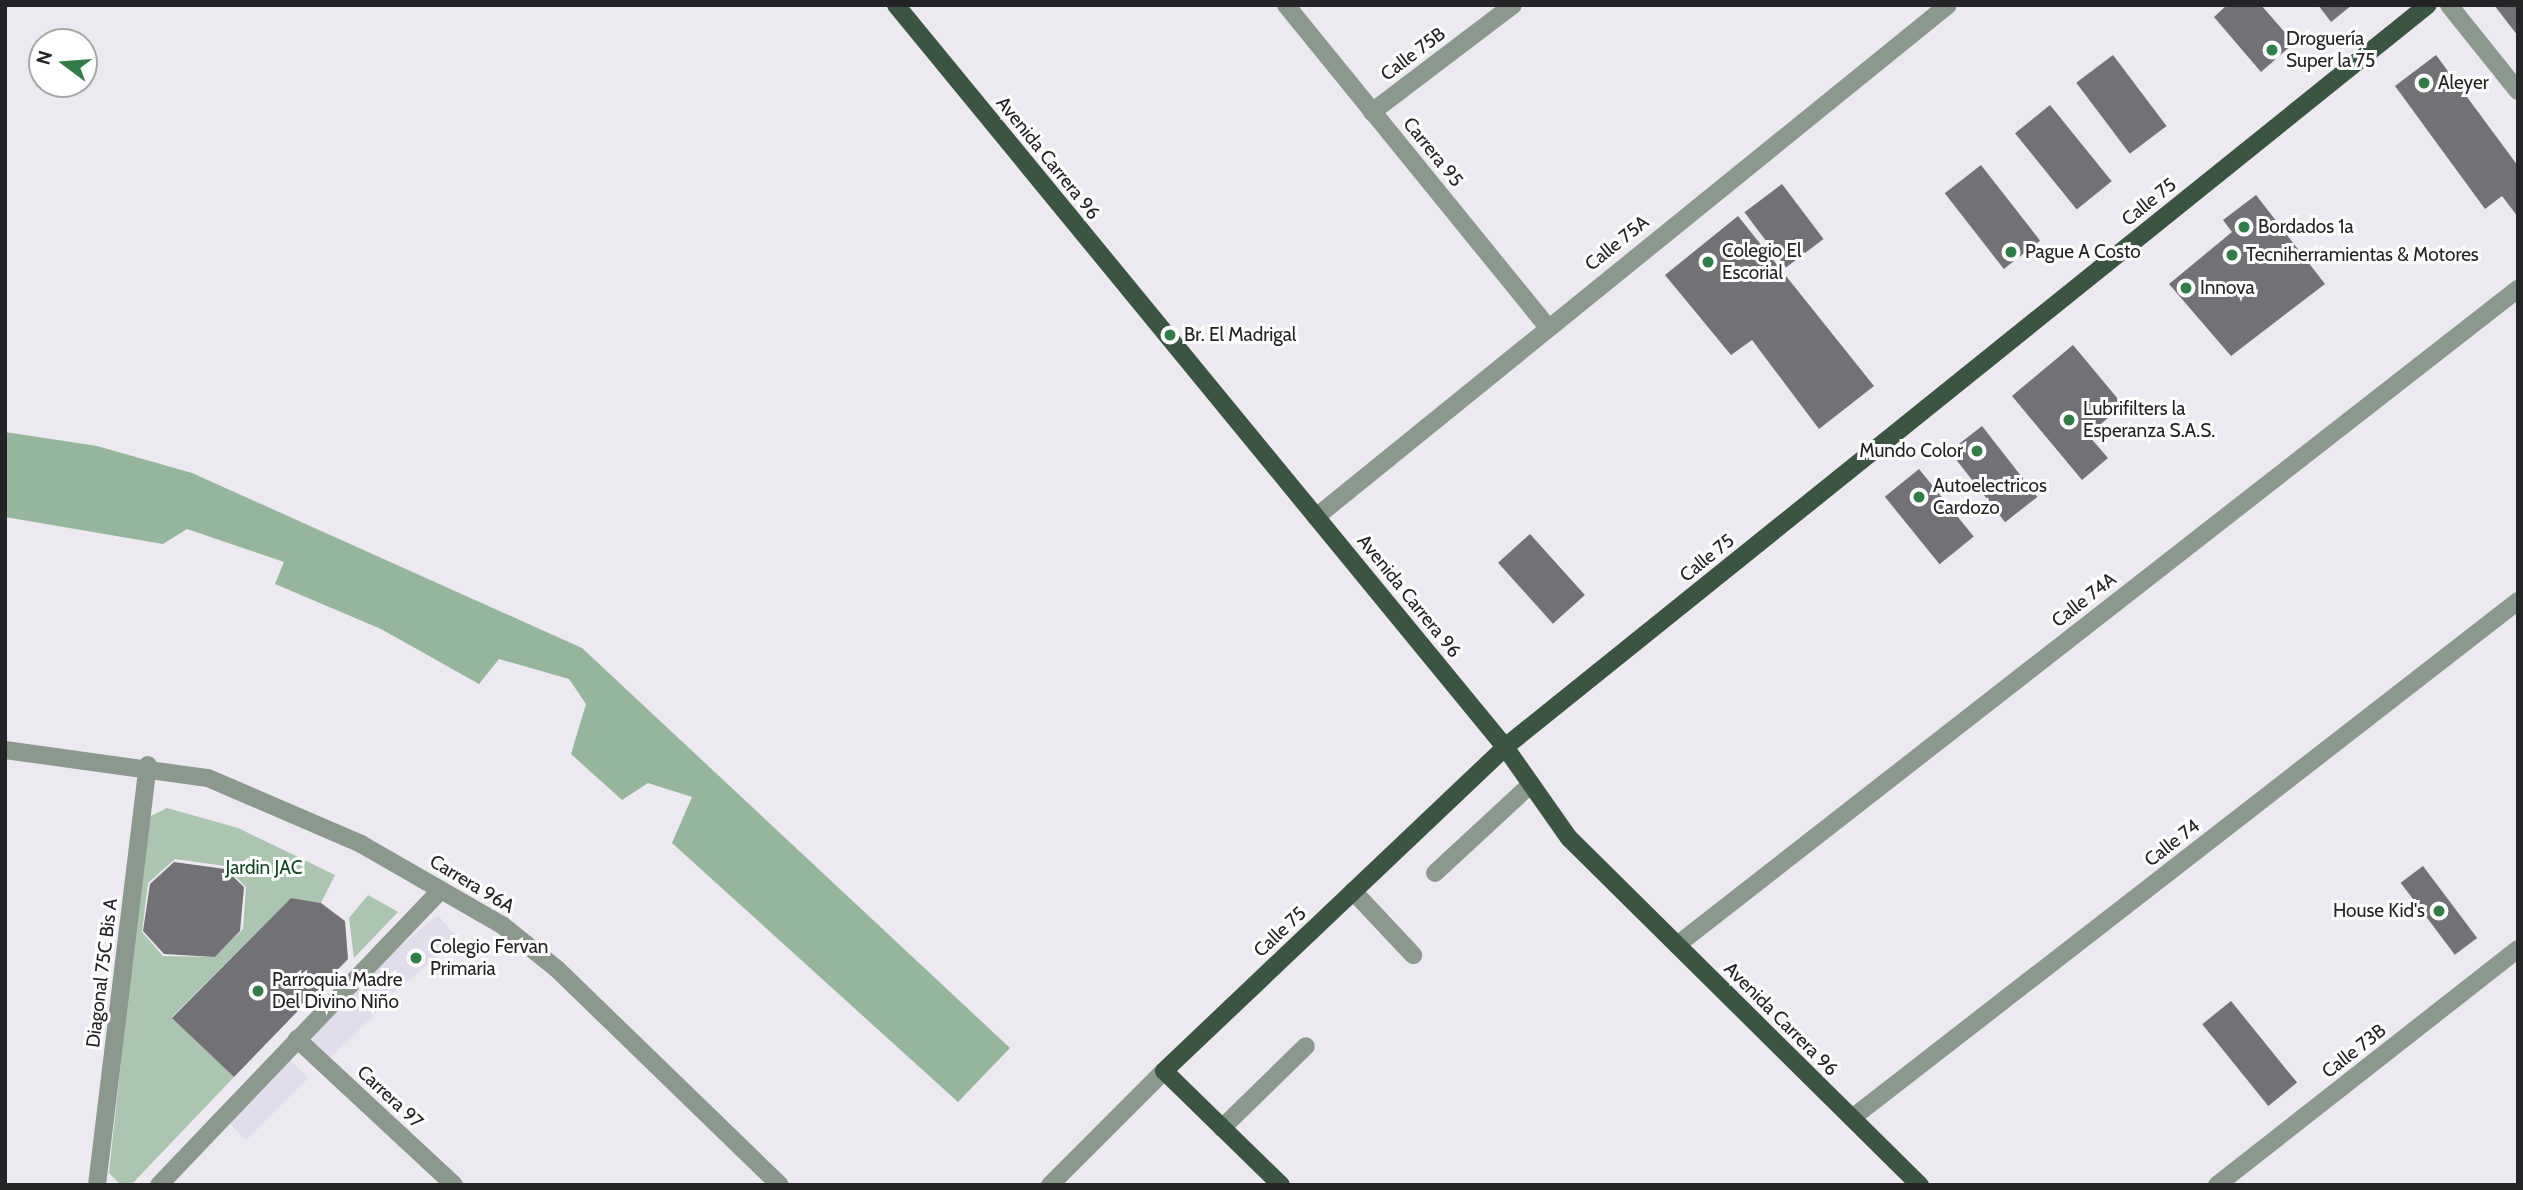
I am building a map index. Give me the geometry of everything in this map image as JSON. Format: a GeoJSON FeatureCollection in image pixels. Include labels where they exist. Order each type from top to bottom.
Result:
{"type":"FeatureCollection","features":[{"type":"Feature","properties":{"kind":"main road","name":"Avenida Carrera 96"},"geometry":{"type":"LineString","coordinates":[[896,5],[1505,747],[1569,838],[1920,1185]]}},
{"type":"Feature","properties":{"kind":"main road","name":"Calle 75"},"geometry":{"type":"LineString","coordinates":[[1164,1070],[1505,747],[2428,5]]}},
{"type":"Feature","properties":{"kind":"main road"},"geometry":{"type":"LineString","coordinates":[[1164,1070],[1281,1185]]}},
{"type":"Feature","properties":{"kind":"street","name":"Carrera 95"},"geometry":{"type":"LineString","coordinates":[[1286,5],[1547,326]]}},
{"type":"Feature","properties":{"kind":"street","name":"Calle 75B"},"geometry":{"type":"LineString","coordinates":[[1372,112],[1513,5]]}},
{"type":"Feature","properties":{"kind":"street","name":"Calle 75A"},"geometry":{"type":"LineString","coordinates":[[1316,517],[1547,326],[1948,5]]}},
{"type":"Feature","properties":{"kind":"street"},"geometry":{"type":"LineString","coordinates":[[2449,5],[2518,91]]}},
{"type":"Feature","properties":{"kind":"street","name":"Calle 74A"},"geometry":{"type":"LineString","coordinates":[[1677,945],[2518,289]]}},
{"type":"Feature","properties":{"kind":"street","name":"Calle 74"},"geometry":{"type":"LineString","coordinates":[[1852,1118],[2518,600]]}},
{"type":"Feature","properties":{"kind":"street","name":"Carrera 96A"},"geometry":{"type":"LineString","coordinates":[[5,750],[148,765],[265,798],[441,890],[502,925],[557,969],[780,1185]]}},
{"type":"Feature","properties":{"kind":"street","name":"Diagonal 75C Bis A"},"geometry":{"type":"LineString","coordinates":[[97,1185],[148,765]]}},
{"type":"Feature","properties":{"kind":"street"},"geometry":{"type":"LineString","coordinates":[[1435,873],[1531,784]]}},
{"type":"Feature","properties":{"kind":"street"},"geometry":{"type":"LineString","coordinates":[[162,1184],[441,890]]}},
{"type":"Feature","properties":{"kind":"street"},"geometry":{"type":"LineString","coordinates":[[1353,891],[1413,955]]}},
{"type":"Feature","properties":{"kind":"street","name":"Calle 73B"},"geometry":{"type":"LineString","coordinates":[[2217,1185],[2518,949]]}},
{"type":"Feature","properties":{"kind":"street","name":"Carrera 97"},"geometry":{"type":"LineString","coordinates":[[297,1039],[454,1185]]}},
{"type":"Feature","properties":{"kind":"street"},"geometry":{"type":"LineString","coordinates":[[1223,1128],[1306,1046]]}},
{"type":"Feature","properties":{"kind":"street","name":"Calle 75"},"geometry":{"type":"LineString","coordinates":[[1050,1185],[1164,1070]]}},
{"type":"Feature","properties":{"kind":"shaded area","name":"Colegio Fervan Primaria"},"geometry":{"type":"Polygon","coordinates":[[[438,915],[458,940],[389,996],[369,971],[438,915]]]}},
{"type":"Feature","properties":{"kind":"shaded area","name":"Colegio Fervan Primaria"},"geometry":{"type":"Polygon","coordinates":[[[371,978],[391,999],[327,1061],[307,1040],[371,978]]]}},
{"type":"Feature","properties":{"kind":"shaded area"},"geometry":{"type":"Polygon","coordinates":[[[287,1057],[308,1078],[246,1140],[225,1119],[287,1057]]]}},
{"type":"Feature","properties":{"kind":"green space"},"geometry":{"type":"Polygon","coordinates":[[[5,432],[97,446],[192,473],[582,648],[1010,1048],[958,1102],[672,843],[692,797],[648,783],[622,800],[571,754],[586,704],[569,679],[499,659],[479,684],[381,629],[275,584],[284,562],[187,529],[163,544],[5,517],[5,432]]]}},
{"type":"Feature","properties":{"kind":"green space","name":"Jardin JAC"},"geometry":{"type":"Polygon","coordinates":[[[167,808],[238,828],[335,875],[321,903],[291,898],[172,1017],[234,1077],[131,1185],[121,1185],[109,1173],[147,818],[167,808]],[[175,859],[148,883],[142,932],[163,956],[215,957],[243,929],[246,887],[225,866],[175,859]]]}},
{"type":"Feature","properties":{"kind":"green space"},"geometry":{"type":"Polygon","coordinates":[[[368,895],[398,912],[354,958],[349,918],[368,895]]]}},
{"type":"Feature","properties":{"kind":"building"},"geometry":{"type":"Polygon","coordinates":[[[2227,5],[2261,5],[2294,43],[2261,72],[2214,17],[2227,5]]]}},
{"type":"Feature","properties":{"kind":"building"},"geometry":{"type":"Polygon","coordinates":[[[2318,5],[2352,5],[2331,22],[2318,5]]]}},
{"type":"Feature","properties":{"kind":"building"},"geometry":{"type":"Polygon","coordinates":[[[2494,5],[2518,5],[2518,36],[2494,5]]]}},
{"type":"Feature","properties":{"kind":"building"},"geometry":{"type":"Polygon","coordinates":[[[2113,55],[2167,126],[2130,154],[2076,83],[2113,55]]]}},
{"type":"Feature","properties":{"kind":"building"},"geometry":{"type":"Polygon","coordinates":[[[2436,55],[2518,166],[2518,217],[2502,196],[2485,209],[2395,86],[2436,55]]]}},
{"type":"Feature","properties":{"kind":"building"},"geometry":{"type":"Polygon","coordinates":[[[2050,105],[2112,181],[2077,209],[2015,133],[2050,105]]]}},
{"type":"Feature","properties":{"kind":"building"},"geometry":{"type":"Polygon","coordinates":[[[1981,165],[2040,241],[2004,269],[1945,193],[1981,165]]]}},
{"type":"Feature","properties":{"kind":"building"},"geometry":{"type":"Polygon","coordinates":[[[1782,184],[1824,239],[1786,267],[1744,212],[1782,184]]]}},
{"type":"Feature","properties":{"kind":"building"},"geometry":{"type":"Polygon","coordinates":[[[2256,195],[2325,284],[2231,356],[2169,284],[2232,232],[2223,220],[2256,195]]]}},
{"type":"Feature","properties":{"kind":"building","name":"Colegio El Escorial"},"geometry":{"type":"Polygon","coordinates":[[[1738,216],[1874,386],[1819,429],[1752,340],[1731,355],[1665,275],[1738,216]]]}},
{"type":"Feature","properties":{"kind":"building","name":"Lubrifilters la Esperanza S.A.S."},"geometry":{"type":"Polygon","coordinates":[[[2073,345],[2123,405],[2088,435],[2108,458],[2082,480],[2012,396],[2073,345]]]}},
{"type":"Feature","properties":{"kind":"building"},"geometry":{"type":"Polygon","coordinates":[[[1982,426],[2037,497],[2005,522],[1950,451],[1982,426]]]}},
{"type":"Feature","properties":{"kind":"building"},"geometry":{"type":"Polygon","coordinates":[[[1919,469],[1974,537],[1940,564],[1885,497],[1919,469]]]}},
{"type":"Feature","properties":{"kind":"building"},"geometry":{"type":"Polygon","coordinates":[[[1530,534],[1585,595],[1553,624],[1498,563],[1530,534]]]}},
{"type":"Feature","properties":{"kind":"building"},"geometry":{"type":"Polygon","coordinates":[[[174,862],[225,869],[244,887],[240,931],[215,957],[164,954],[143,931],[150,884],[174,862]]]}},
{"type":"Feature","properties":{"kind":"building","name":"House Kid's"},"geometry":{"type":"Polygon","coordinates":[[[2423,866],[2477,938],[2455,955],[2401,883],[2423,866]]]}},
{"type":"Feature","properties":{"kind":"building","name":"Parroquia Madre Del Divino Niño"},"geometry":{"type":"Polygon","coordinates":[[[291,898],[321,903],[345,921],[348,959],[234,1077],[172,1018],[291,898]]]}},
{"type":"Feature","properties":{"kind":"building"},"geometry":{"type":"Polygon","coordinates":[[[2231,1001],[2297,1083],[2268,1106],[2202,1024],[2231,1001]]]}},
{"type":"Feature","properties":{"kind":"place","name":"Droguería Super la 75"},"geometry":{"type":"Point","coordinates":[2272,50]}},
{"type":"Feature","properties":{"kind":"place","name":"Aleyer"},"geometry":{"type":"Point","coordinates":[2424,83]}},
{"type":"Feature","properties":{"kind":"place","name":"Bordados 1a"},"geometry":{"type":"Point","coordinates":[2244,227]}},
{"type":"Feature","properties":{"kind":"place","name":"Pague A Costo"},"geometry":{"type":"Point","coordinates":[2011,252]}},
{"type":"Feature","properties":{"kind":"place","name":"Tecniherramientas & Motores"},"geometry":{"type":"Point","coordinates":[2232,255]}},
{"type":"Feature","properties":{"kind":"place","name":"Colegio El Escorial"},"geometry":{"type":"Point","coordinates":[1708,262]}},
{"type":"Feature","properties":{"kind":"place","name":"Innova"},"geometry":{"type":"Point","coordinates":[2186,288]}},
{"type":"Feature","properties":{"kind":"place","name":"Br. El Madrigal"},"geometry":{"type":"Point","coordinates":[1170,335]}},
{"type":"Feature","properties":{"kind":"place","name":"Lubrifilters la Esperanza S.A.S."},"geometry":{"type":"Point","coordinates":[2069,420]}},
{"type":"Feature","properties":{"kind":"place","name":"Mundo Color"},"geometry":{"type":"Point","coordinates":[1977,451]}},
{"type":"Feature","properties":{"kind":"place","name":"Autoelectricos Cardozo"},"geometry":{"type":"Point","coordinates":[1919,497]}},
{"type":"Feature","properties":{"kind":"place","name":"House Kid's"},"geometry":{"type":"Point","coordinates":[2439,911]}},
{"type":"Feature","properties":{"kind":"place","name":"Colegio Fervan Primaria"},"geometry":{"type":"Point","coordinates":[416,958]}},
{"type":"Feature","properties":{"kind":"place","name":"Parroquia Madre Del Divino Niño"},"geometry":{"type":"Point","coordinates":[258,991]}}]}
